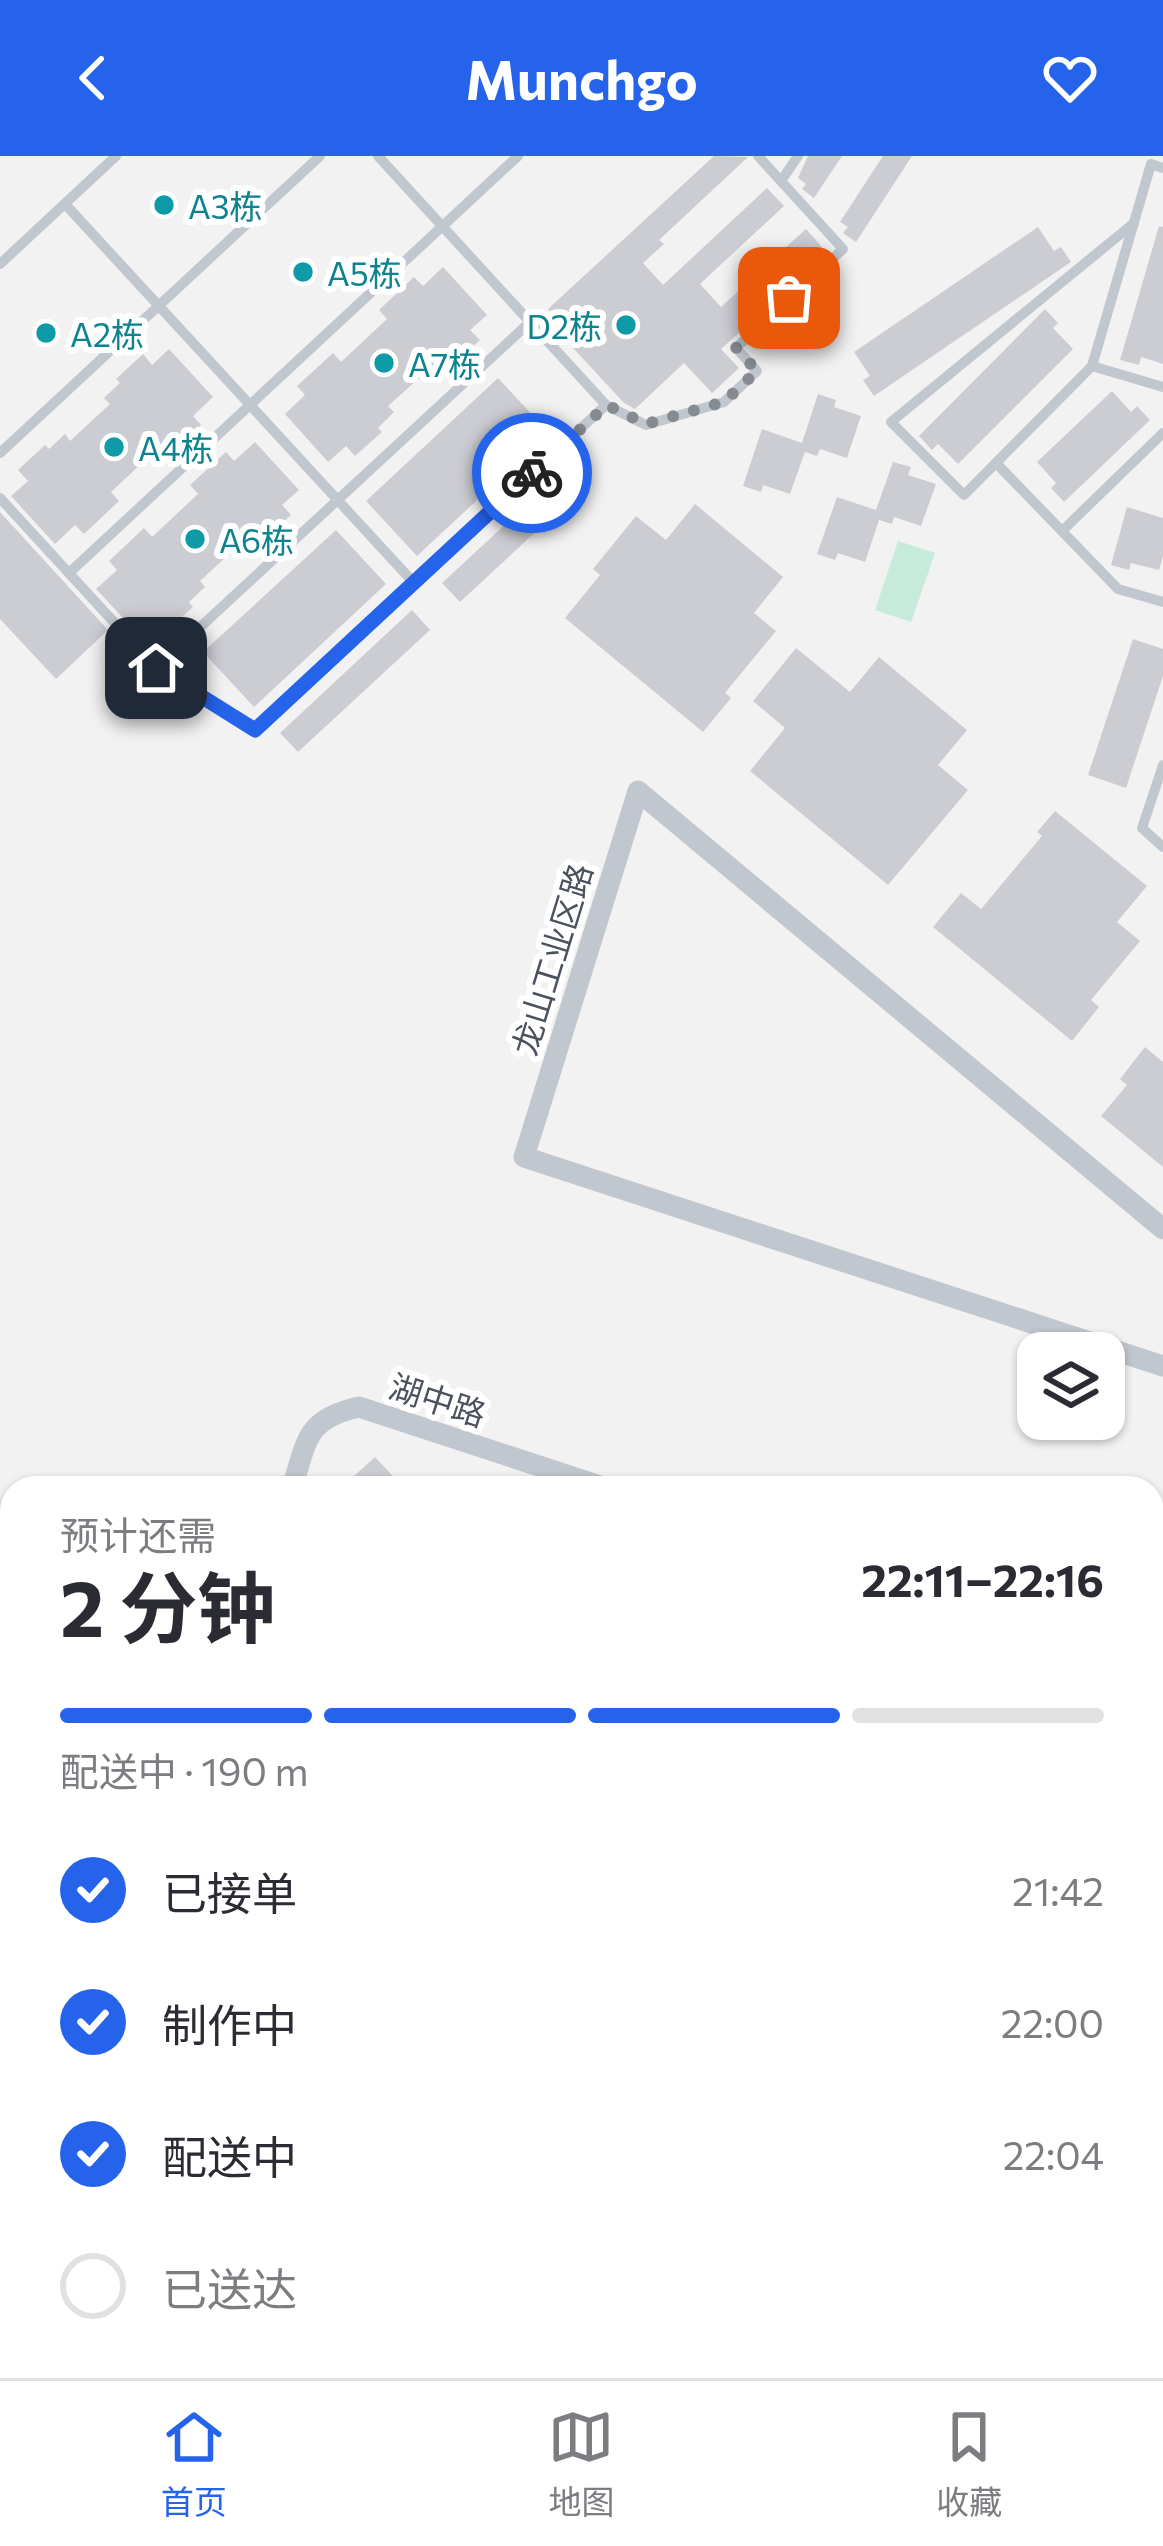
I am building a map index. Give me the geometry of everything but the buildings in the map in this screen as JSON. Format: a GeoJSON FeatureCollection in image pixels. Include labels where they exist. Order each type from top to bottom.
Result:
{"type":"FeatureCollection","features":[{"type":"Feature","properties":{"kind":"street","name":"龙山工业区路"},"geometry":{"type":"LineString","coordinates":[[1163,1229],[638,791],[524,1157],[1163,1366]]}},
{"type":"Feature","properties":{"kind":"street","name":"湖中路"},"geometry":{"type":"LineString","coordinates":[[296,1476],[308,1436],[329,1414],[358,1407],[569,1476]]}},
{"type":"Feature","properties":{"kind":"lane"},"geometry":{"type":"LineString","coordinates":[[0,264],[116,156]]}},
{"type":"Feature","properties":{"kind":"lane"},"geometry":{"type":"LineString","coordinates":[[0,452],[320,156]]}},
{"type":"Feature","properties":{"kind":"lane"},"geometry":{"type":"LineString","coordinates":[[378,156],[607,405],[646,424],[724,402],[757,371],[736,348],[843,249],[758,156]]}},
{"type":"Feature","properties":{"kind":"lane"},"geometry":{"type":"LineString","coordinates":[[69,573],[518,156]]}},
{"type":"Feature","properties":{"kind":"lane"},"geometry":{"type":"LineString","coordinates":[[781,181],[798,156]]}},
{"type":"Feature","properties":{"kind":"lane"},"geometry":{"type":"LineString","coordinates":[[1134,223],[891,422],[964,495],[1092,366],[1134,223],[1151,164],[1163,168]]}},
{"type":"Feature","properties":{"kind":"lane"},"geometry":{"type":"LineString","coordinates":[[65,204],[414,584]]}},
{"type":"Feature","properties":{"kind":"lane"},"geometry":{"type":"LineString","coordinates":[[156,668],[530,322]]}},
{"type":"Feature","properties":{"kind":"lane"},"geometry":{"type":"LineString","coordinates":[[1092,366],[1163,387]]}},
{"type":"Feature","properties":{"kind":"lane"},"geometry":{"type":"LineString","coordinates":[[0,498],[156,668],[255,730],[607,405]]}},
{"type":"Feature","properties":{"kind":"lane"},"geometry":{"type":"LineString","coordinates":[[1062,531],[1163,433]]}},
{"type":"Feature","properties":{"kind":"lane"},"geometry":{"type":"LineString","coordinates":[[996,463],[1118,589],[1163,602]]}},
{"type":"Feature","properties":{"kind":"lane"},"geometry":{"type":"LineString","coordinates":[[1163,765],[1142,828],[1163,847]]}},
{"type":"Feature","properties":{"kind":"green space"},"geometry":{"type":"Polygon","coordinates":[[[898,541],[935,553],[911,622],[875,610],[898,541]]]}},
{"type":"Feature","properties":{"kind":"way so far"},"geometry":{"type":"LineString","coordinates":[[532,473],[607,405],[646,424],[724,402],[757,371],[736,348],[789,298]]}},
{"type":"Feature","properties":{"kind":"place","name":"A3栋"},"geometry":{"type":"Point","coordinates":[164,205]}},
{"type":"Feature","properties":{"kind":"place","name":"A5栋"},"geometry":{"type":"Point","coordinates":[303,272]}},
{"type":"Feature","properties":{"kind":"place","name":"D2栋"},"geometry":{"type":"Point","coordinates":[626,325]}},
{"type":"Feature","properties":{"kind":"place","name":"A2栋"},"geometry":{"type":"Point","coordinates":[46,333]}},
{"type":"Feature","properties":{"kind":"place","name":"A7栋"},"geometry":{"type":"Point","coordinates":[384,363]}},
{"type":"Feature","properties":{"kind":"place","name":"A4栋"},"geometry":{"type":"Point","coordinates":[114,447]}},
{"type":"Feature","properties":{"kind":"place","name":"A6栋"},"geometry":{"type":"Point","coordinates":[195,539]}},
{"type":"Feature","properties":{"kind":"route"},"geometry":{"type":"LineString","coordinates":[[156,668],[255,730],[532,473]]}}]}
